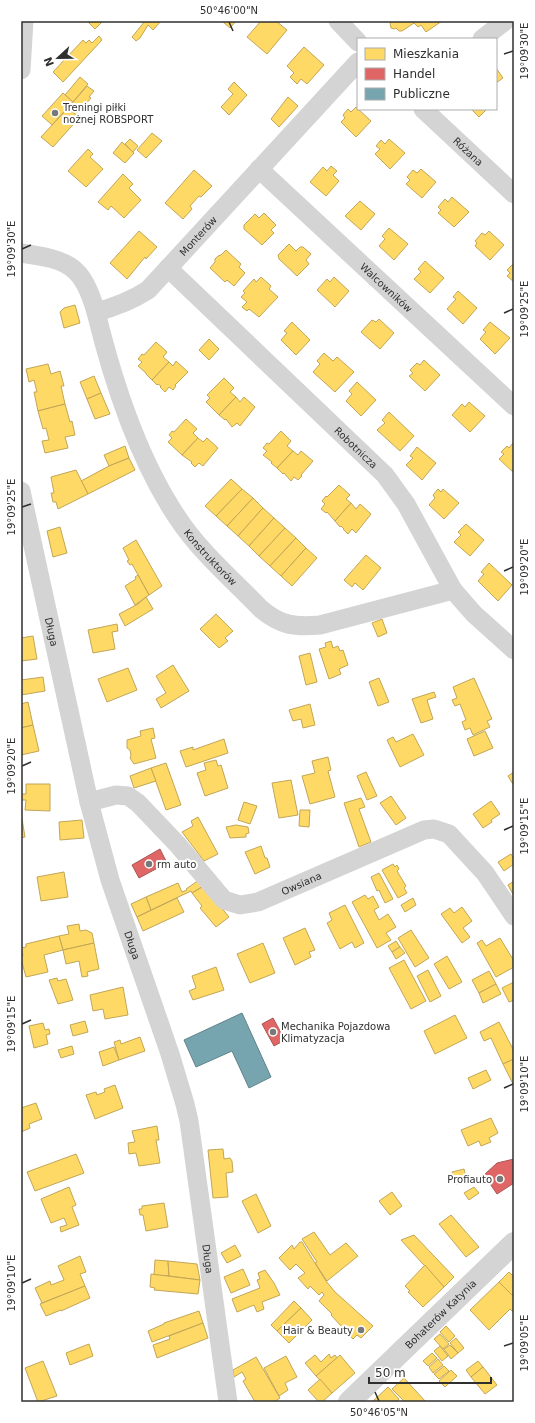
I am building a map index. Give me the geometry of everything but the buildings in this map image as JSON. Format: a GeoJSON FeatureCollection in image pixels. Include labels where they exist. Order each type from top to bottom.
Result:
{"type":"FeatureCollection","features":[{"type":"Feature","properties":{"kind":"street"},"geometry":{"type":"LineString","coordinates":[[21,70],[24,21]]}},
{"type":"Feature","properties":{"kind":"street"},"geometry":{"type":"LineString","coordinates":[[338,21],[357,41]]}},
{"type":"Feature","properties":{"kind":"street"},"geometry":{"type":"LineString","coordinates":[[483,38],[505,21]]}},
{"type":"Feature","properties":{"kind":"street","name":"Monterów"},"geometry":{"type":"LineString","coordinates":[[96,312],[122,305],[136,299],[148,290],[357,63]]}},
{"type":"Feature","properties":{"kind":"street","name":"Różana"},"geometry":{"type":"LineString","coordinates":[[424,110],[514,194]]}},
{"type":"Feature","properties":{"kind":"street","name":"Walcowników"},"geometry":{"type":"LineString","coordinates":[[259,169],[514,406]]}},
{"type":"Feature","properties":{"kind":"street"},"geometry":{"type":"LineString","coordinates":[[21,253],[59,260],[70,266],[82,277],[91,293],[96,312]]}},
{"type":"Feature","properties":{"kind":"street","name":"Robotnicza"},"geometry":{"type":"LineString","coordinates":[[168,268],[385,475],[406,504],[453,590],[474,614],[514,650]]}},
{"type":"Feature","properties":{"kind":"street","name":"Konstruktorów"},"geometry":{"type":"LineString","coordinates":[[96,312],[107,356],[124,405],[158,486],[178,518],[200,546],[269,616],[279,621],[298,626],[320,625],[453,590]]}},
{"type":"Feature","properties":{"kind":"street","name":"Długa"},"geometry":{"type":"LineString","coordinates":[[21,491],[89,802],[110,880],[170,1054],[189,1121],[228,1402]]}},
{"type":"Feature","properties":{"kind":"street","name":"Owsiana"},"geometry":{"type":"LineString","coordinates":[[89,802],[116,794],[128,796],[138,804],[178,845],[224,900],[240,905],[258,902],[424,830],[434,829],[449,834],[485,873],[514,916]]}},
{"type":"Feature","properties":{"kind":"street","name":"Bohaterów Katynia"},"geometry":{"type":"LineString","coordinates":[[349,1402],[514,1243]]}},
{"type":"Feature","properties":{"kind":"place","name":"Treningi piłki nożnej ROBSPORT"},"geometry":{"type":"Point","coordinates":[55,113]}},
{"type":"Feature","properties":{"kind":"place","name":"rm auto"},"geometry":{"type":"Point","coordinates":[149,864]}},
{"type":"Feature","properties":{"kind":"place","name":"Mechanika Pojazdowa Klimatyzacja"},"geometry":{"type":"Point","coordinates":[273,1032]}},
{"type":"Feature","properties":{"kind":"place","name":"Profiauto"},"geometry":{"type":"Point","coordinates":[500,1179]}},
{"type":"Feature","properties":{"kind":"place","name":"Hair & Beauty"},"geometry":{"type":"Point","coordinates":[361,1330]}}]}
